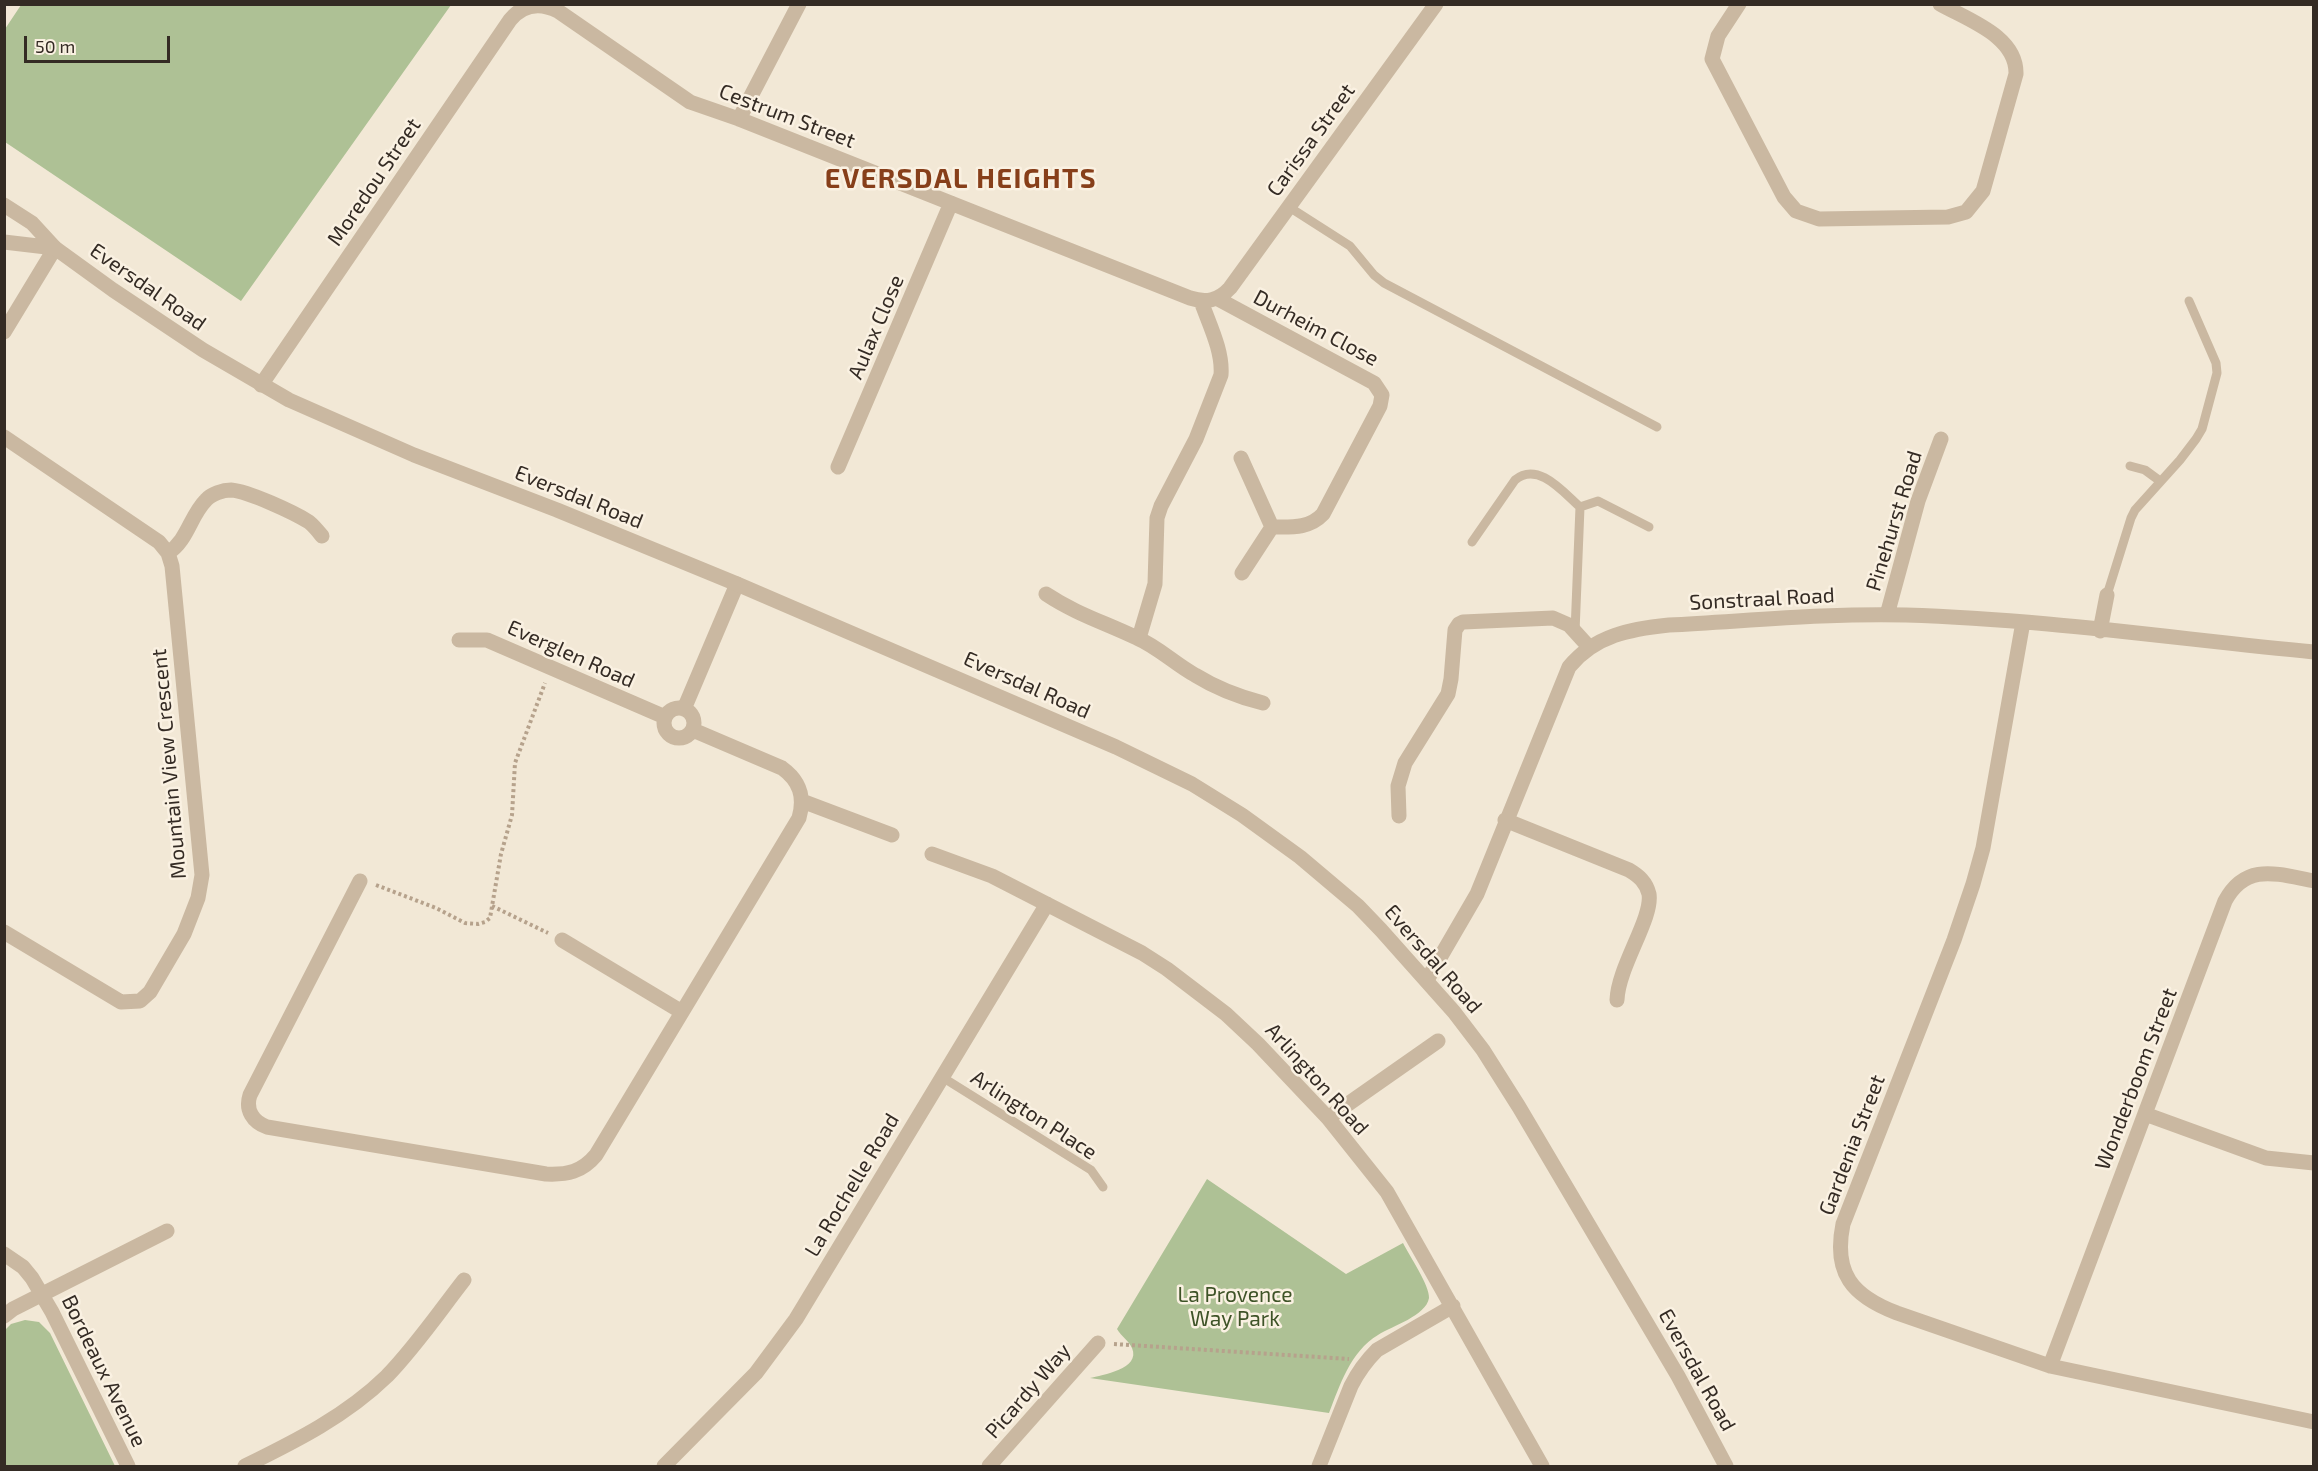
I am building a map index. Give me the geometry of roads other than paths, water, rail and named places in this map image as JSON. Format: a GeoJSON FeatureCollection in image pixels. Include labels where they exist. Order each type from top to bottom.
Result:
{"type":"FeatureCollection","features":[{"type":"Feature","properties":{"kind":"street"},"geometry":{"type":"LineString","coordinates":[[739,119],[799,4]]}},
{"type":"Feature","properties":{"kind":"street","name":"Carissa Street"},"geometry":{"type":"LineString","coordinates":[[1218,298],[1230,288],[1436,4]]}},
{"type":"Feature","properties":{"kind":"street"},"geometry":{"type":"LineString","coordinates":[[1739,4],[1718,36],[1712,59],[1784,197],[1796,211],[1819,219],[1948,217],[1966,212],[1983,191],[2016,74],[2016,66],[2010,49],[1997,37],[1940,4]]}},
{"type":"Feature","properties":{"kind":"street","name":"Cestrum Street"},"geometry":{"type":"LineString","coordinates":[[524,6],[541,5],[558,11],[690,102],[739,119],[1202,301]]}},
{"type":"Feature","properties":{"kind":"street","name":"Moredou Street"},"geometry":{"type":"LineString","coordinates":[[261,385],[510,20],[524,6]]}},
{"type":"Feature","properties":{"kind":"street","name":"Aulax Close"},"geometry":{"type":"LineString","coordinates":[[838,467],[951,203]]}},
{"type":"Feature","properties":{"kind":"street","name":"Eversdal Road"},"geometry":{"type":"LineString","coordinates":[[4,205],[32,223],[55,248],[179,335],[261,385],[318,414],[414,455],[557,510],[737,584],[1030,709],[1192,784],[1242,815],[1325,877],[1358,906],[1427,980],[1483,1050],[1678,1376],[1726,1467]]}},
{"type":"Feature","properties":{"kind":"street","name":"Eversdal Road"},"geometry":{"type":"LineString","coordinates":[[4,242],[55,248]]}},
{"type":"Feature","properties":{"kind":"street"},"geometry":{"type":"LineString","coordinates":[[4,332],[55,248]]}},
{"type":"Feature","properties":{"kind":"street"},"geometry":{"type":"LineString","coordinates":[[1139,638],[1155,584],[1157,518],[1200,431],[1221,375],[1222,366],[1202,301],[1218,298]]}},
{"type":"Feature","properties":{"kind":"street","name":"Durheim Close"},"geometry":{"type":"LineString","coordinates":[[1218,298],[1374,383],[1382,395],[1380,406],[1323,514],[1307,525],[1272,527]]}},
{"type":"Feature","properties":{"kind":"street"},"geometry":{"type":"LineString","coordinates":[[4,437],[159,542],[168,553],[178,547],[205,500],[221,492],[232,490],[301,518],[310,523],[322,536]]}},
{"type":"Feature","properties":{"kind":"street","name":"Pinehurst Road"},"geometry":{"type":"LineString","coordinates":[[1887,615],[1918,501],[1941,439]]}},
{"type":"Feature","properties":{"kind":"street"},"geometry":{"type":"LineString","coordinates":[[1241,458],[1272,527],[1242,573]]}},
{"type":"Feature","properties":{"kind":"street","name":"Mountain View Crescent"},"geometry":{"type":"LineString","coordinates":[[4,932],[121,1002],[127,1003],[140,1001],[150,993],[183,934],[201,887],[202,862],[172,566],[168,553]]}},
{"type":"Feature","properties":{"kind":"street"},"geometry":{"type":"LineString","coordinates":[[684,710],[737,584]]}},
{"type":"Feature","properties":{"kind":"street"},"geometry":{"type":"LineString","coordinates":[[1046,594],[1068,609],[1139,638],[1195,676],[1240,697],[1263,703]]}},
{"type":"Feature","properties":{"kind":"street"},"geometry":{"type":"LineString","coordinates":[[2100,631],[2107,595]]}},
{"type":"Feature","properties":{"kind":"street","name":"Sonstraal Road"},"geometry":{"type":"LineString","coordinates":[[1427,980],[1472,905],[1564,677],[1575,660],[1589,647],[1609,637],[1641,628],[1887,615],[2023,622],[2313,652]]}},
{"type":"Feature","properties":{"kind":"street"},"geometry":{"type":"LineString","coordinates":[[1399,816],[1398,786],[1405,763],[1448,694],[1452,679],[1455,630],[1459,624],[1553,618],[1569,625],[1589,647]]}},
{"type":"Feature","properties":{"kind":"street","name":"Gardenia Street"},"geometry":{"type":"LineString","coordinates":[[2023,622],[1983,848],[1976,875],[1954,940],[1843,1224],[1840,1241],[1841,1260],[1860,1295],[1875,1305],[2050,1366],[2313,1422]]}},
{"type":"Feature","properties":{"kind":"street","name":"Everglen Road"},"geometry":{"type":"LineString","coordinates":[[459,640],[487,640],[665,717]]}},
{"type":"Feature","properties":{"kind":"street"},"geometry":{"type":"LineString","coordinates":[[672,710],[684,710],[692,716],[693,730],[685,737],[675,738],[666,732],[665,717],[672,710]]}},
{"type":"Feature","properties":{"kind":"street"},"geometry":{"type":"LineString","coordinates":[[360,881],[250,1095],[248,1101],[250,1113],[260,1124],[546,1174],[573,1173],[596,1155],[799,818],[802,801],[796,780],[782,768],[693,730]]}},
{"type":"Feature","properties":{"kind":"street"},"geometry":{"type":"LineString","coordinates":[[802,801],[892,835]]}},
{"type":"Feature","properties":{"kind":"street"},"geometry":{"type":"LineString","coordinates":[[1505,820],[1629,870],[1642,879],[1649,896],[1647,911],[1621,975],[1617,1000]]}},
{"type":"Feature","properties":{"kind":"street","name":"Arlington Road"},"geometry":{"type":"LineString","coordinates":[[932,854],[992,876],[1167,969],[1226,1014],[1258,1044],[1328,1118],[1387,1192],[1542,1467]]}},
{"type":"Feature","properties":{"kind":"street","name":"Wonderboom Street"},"geometry":{"type":"LineString","coordinates":[[2050,1366],[2229,893],[2242,881],[2256,873],[2272,873],[2313,881]]}},
{"type":"Feature","properties":{"kind":"street","name":"La Rochelle Road"},"geometry":{"type":"LineString","coordinates":[[664,1467],[756,1373],[796,1319],[1047,904]]}},
{"type":"Feature","properties":{"kind":"street"},"geometry":{"type":"LineString","coordinates":[[562,940],[682,1012]]}},
{"type":"Feature","properties":{"kind":"street"},"geometry":{"type":"LineString","coordinates":[[1328,1118],[1438,1041]]}},
{"type":"Feature","properties":{"kind":"street"},"geometry":{"type":"LineString","coordinates":[[2145,1114],[2266,1158],[2313,1163]]}},
{"type":"Feature","properties":{"kind":"street"},"geometry":{"type":"LineString","coordinates":[[4,1316],[13,1309],[167,1231]]}},
{"type":"Feature","properties":{"kind":"street","name":"Bordeaux Avenue"},"geometry":{"type":"LineString","coordinates":[[4,1254],[23,1267],[42,1295],[128,1467]]}},
{"type":"Feature","properties":{"kind":"street"},"geometry":{"type":"LineString","coordinates":[[245,1467],[306,1437],[362,1398],[405,1356],[464,1280]]}},
{"type":"Feature","properties":{"kind":"street"},"geometry":{"type":"LineString","coordinates":[[1319,1467],[1351,1386],[1367,1360],[1377,1350],[1453,1306]]}},
{"type":"Feature","properties":{"kind":"street","name":"Picardy Way"},"geometry":{"type":"LineString","coordinates":[[989,1467],[1098,1343]]}},
{"type":"Feature","properties":{"kind":"lane"},"geometry":{"type":"LineString","coordinates":[[1289,207],[1350,246],[1374,275],[1384,283],[1657,427]]}},
{"type":"Feature","properties":{"kind":"lane"},"geometry":{"type":"LineString","coordinates":[[2107,595],[2131,518],[2180,460],[2202,429],[2217,373],[2216,363],[2189,301]]}},
{"type":"Feature","properties":{"kind":"lane"},"geometry":{"type":"LineString","coordinates":[[2130,466],[2145,470],[2160,481]]}},
{"type":"Feature","properties":{"kind":"lane"},"geometry":{"type":"LineString","coordinates":[[1472,542],[1515,480],[1523,474],[1532,473],[1542,476],[1580,507]]}},
{"type":"Feature","properties":{"kind":"lane"},"geometry":{"type":"LineString","coordinates":[[1580,507],[1593,502],[1604,503],[1649,527]]}},
{"type":"Feature","properties":{"kind":"lane"},"geometry":{"type":"LineString","coordinates":[[1575,632],[1580,507]]}},
{"type":"Feature","properties":{"kind":"lane","name":"Arlington Place"},"geometry":{"type":"LineString","coordinates":[[942,1077],[1091,1170],[1103,1187]]}},
{"type":"Feature","properties":{"kind":"district","name":"EVERSDAL HEIGHTS"},"geometry":{"type":"Point","coordinates":[961,179]}},
{"type":"Feature","properties":{"kind":"park label","name":"La Provence Way Park"},"geometry":{"type":"Point","coordinates":[1235,1307]}}]}
